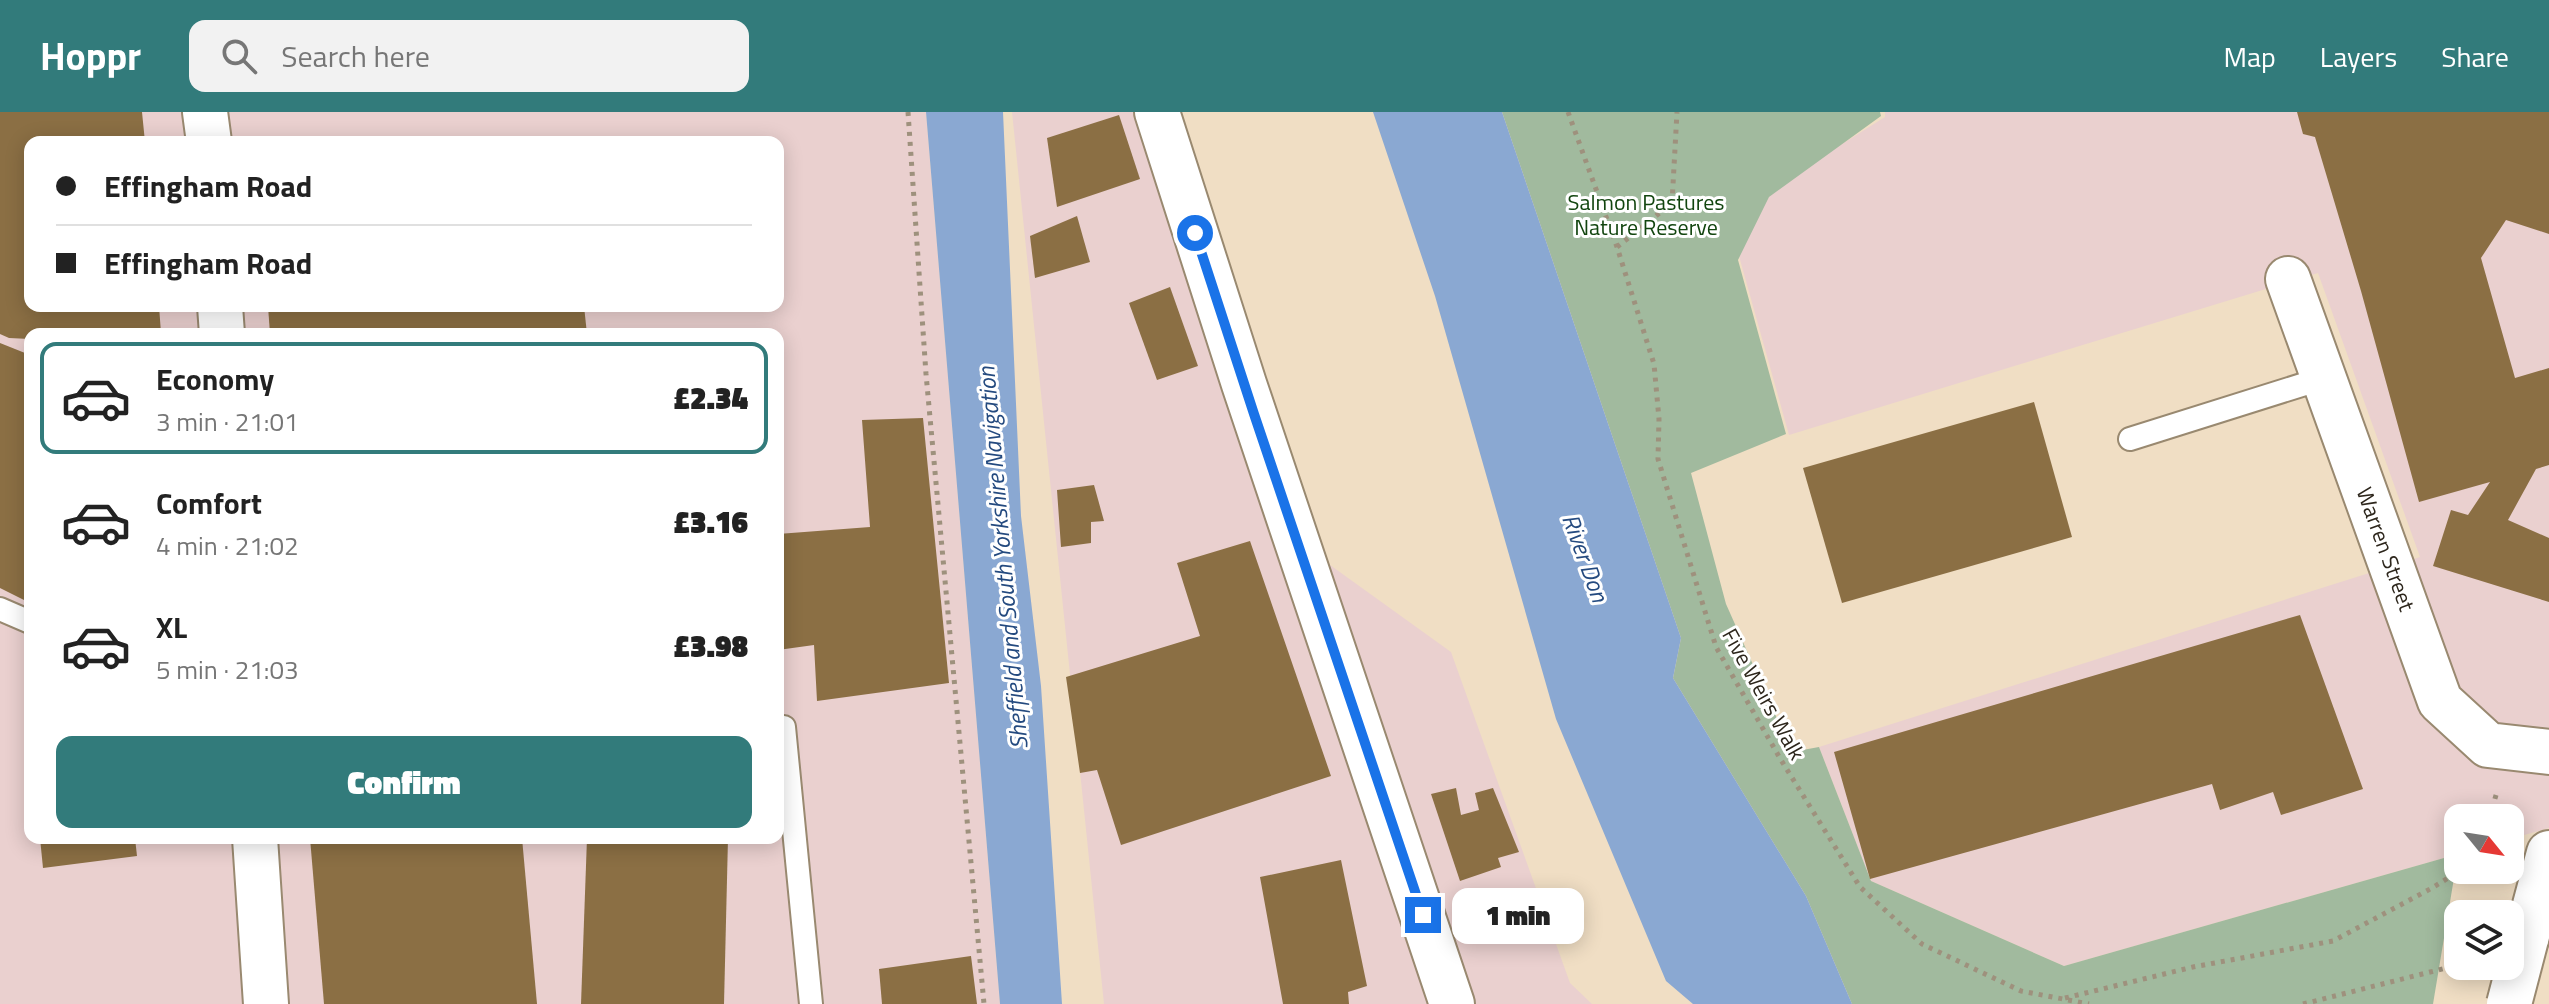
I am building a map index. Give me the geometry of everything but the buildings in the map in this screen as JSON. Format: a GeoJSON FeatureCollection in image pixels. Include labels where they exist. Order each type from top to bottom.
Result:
{"type":"FeatureCollection","features":[{"type":"Feature","properties":{"kind":"main road"},"geometry":{"type":"LineString","coordinates":[[205,112],[208,136]]}},
{"type":"Feature","properties":{"kind":"main road"},"geometry":{"type":"LineString","coordinates":[[1157,112],[1249,400],[1452,1004]]}},
{"type":"Feature","properties":{"kind":"main road","name":"Warren Street"},"geometry":{"type":"LineString","coordinates":[[2288,279],[2440,701],[2488,745],[2549,752]]}},
{"type":"Feature","properties":{"kind":"main road"},"geometry":{"type":"LineString","coordinates":[[255,844],[266,1004]]}},
{"type":"Feature","properties":{"kind":"main road"},"geometry":{"type":"LineString","coordinates":[[2509,1004],[2549,853]]}},
{"type":"Feature","properties":{"kind":"lane"},"geometry":{"type":"LineString","coordinates":[[2130,439],[2324,378]]}},
{"type":"Feature","properties":{"kind":"lane"},"geometry":{"type":"LineString","coordinates":[[0,609],[24,619]]}},
{"type":"Feature","properties":{"kind":"lane"},"geometry":{"type":"LineString","coordinates":[[784,727],[811,1004]]}},
{"type":"Feature","properties":{"kind":"path"},"geometry":{"type":"LineString","coordinates":[[908,112],[926,374],[984,1004]]}},
{"type":"Feature","properties":{"kind":"path","name":"Five Weirs Walk"},"geometry":{"type":"LineString","coordinates":[[1568,112],[1617,247],[1654,364],[1659,419],[1658,459],[1716,647],[1781,760],[1860,887],[1922,944],[2021,991],[2089,1004]]}},
{"type":"Feature","properties":{"kind":"path"},"geometry":{"type":"LineString","coordinates":[[1617,247],[1672,203],[1677,112]]}},
{"type":"Feature","properties":{"kind":"path"},"geometry":{"type":"LineString","coordinates":[[2061,999],[2193,967],[2333,941],[2444,881]]}},
{"type":"Feature","properties":{"kind":"path"},"geometry":{"type":"LineString","coordinates":[[2303,1004],[2444,969]]}},
{"type":"Feature","properties":{"kind":"shaded area"},"geometry":{"type":"Polygon","coordinates":[[[0,112],[926,112],[1000,1004],[0,1004],[0,112]]]}},
{"type":"Feature","properties":{"kind":"shaded area"},"geometry":{"type":"Polygon","coordinates":[[[1012,112],[1145,112],[1280,529],[1451,652],[1570,983],[1592,1004],[1104,1004],[1012,112]]]}},
{"type":"Feature","properties":{"kind":"shaded area"},"geometry":{"type":"Polygon","coordinates":[[[1885,112],[2549,112],[2549,828],[2524,835],[2524,804],[2444,804],[2444,858],[2064,966],[1871,881],[1819,747],[2420,557],[2318,273],[1789,435],[1739,256],[1764,193],[1885,117],[1885,112]]]}},
{"type":"Feature","properties":{"kind":"green space","name":"Salmon Pastures Nature Reserve"},"geometry":{"type":"Polygon","coordinates":[[[1502,112],[1880,112],[1881,116],[1769,197],[1738,260],[1786,434],[1691,473],[1726,604],[1779,723],[1797,751],[1819,747],[1871,881],[2064,966],[2444,858],[2444,884],[2453,884],[2450,900],[2444,900],[2444,938],[2433,1004],[1852,1004],[1806,896],[1673,678],[1681,638],[1502,112]]]}},
{"type":"Feature","properties":{"kind":"water","name":"Sheffield and South Yorkshire Navigation"},"geometry":{"type":"Polygon","coordinates":[[[926,112],[1003,112],[1021,516],[1041,686],[1062,1004],[1000,1004],[926,112]]]}},
{"type":"Feature","properties":{"kind":"water","name":"River Don"},"geometry":{"type":"Polygon","coordinates":[[[1373,112],[1502,112],[1681,638],[1673,678],[1806,896],[1852,1004],[1693,1004],[1666,981],[1556,719],[1435,296],[1373,112]]]}},
{"type":"Feature","properties":{"kind":"route"},"geometry":{"type":"LineString","coordinates":[[1195,233],[1423,915]]}}]}
